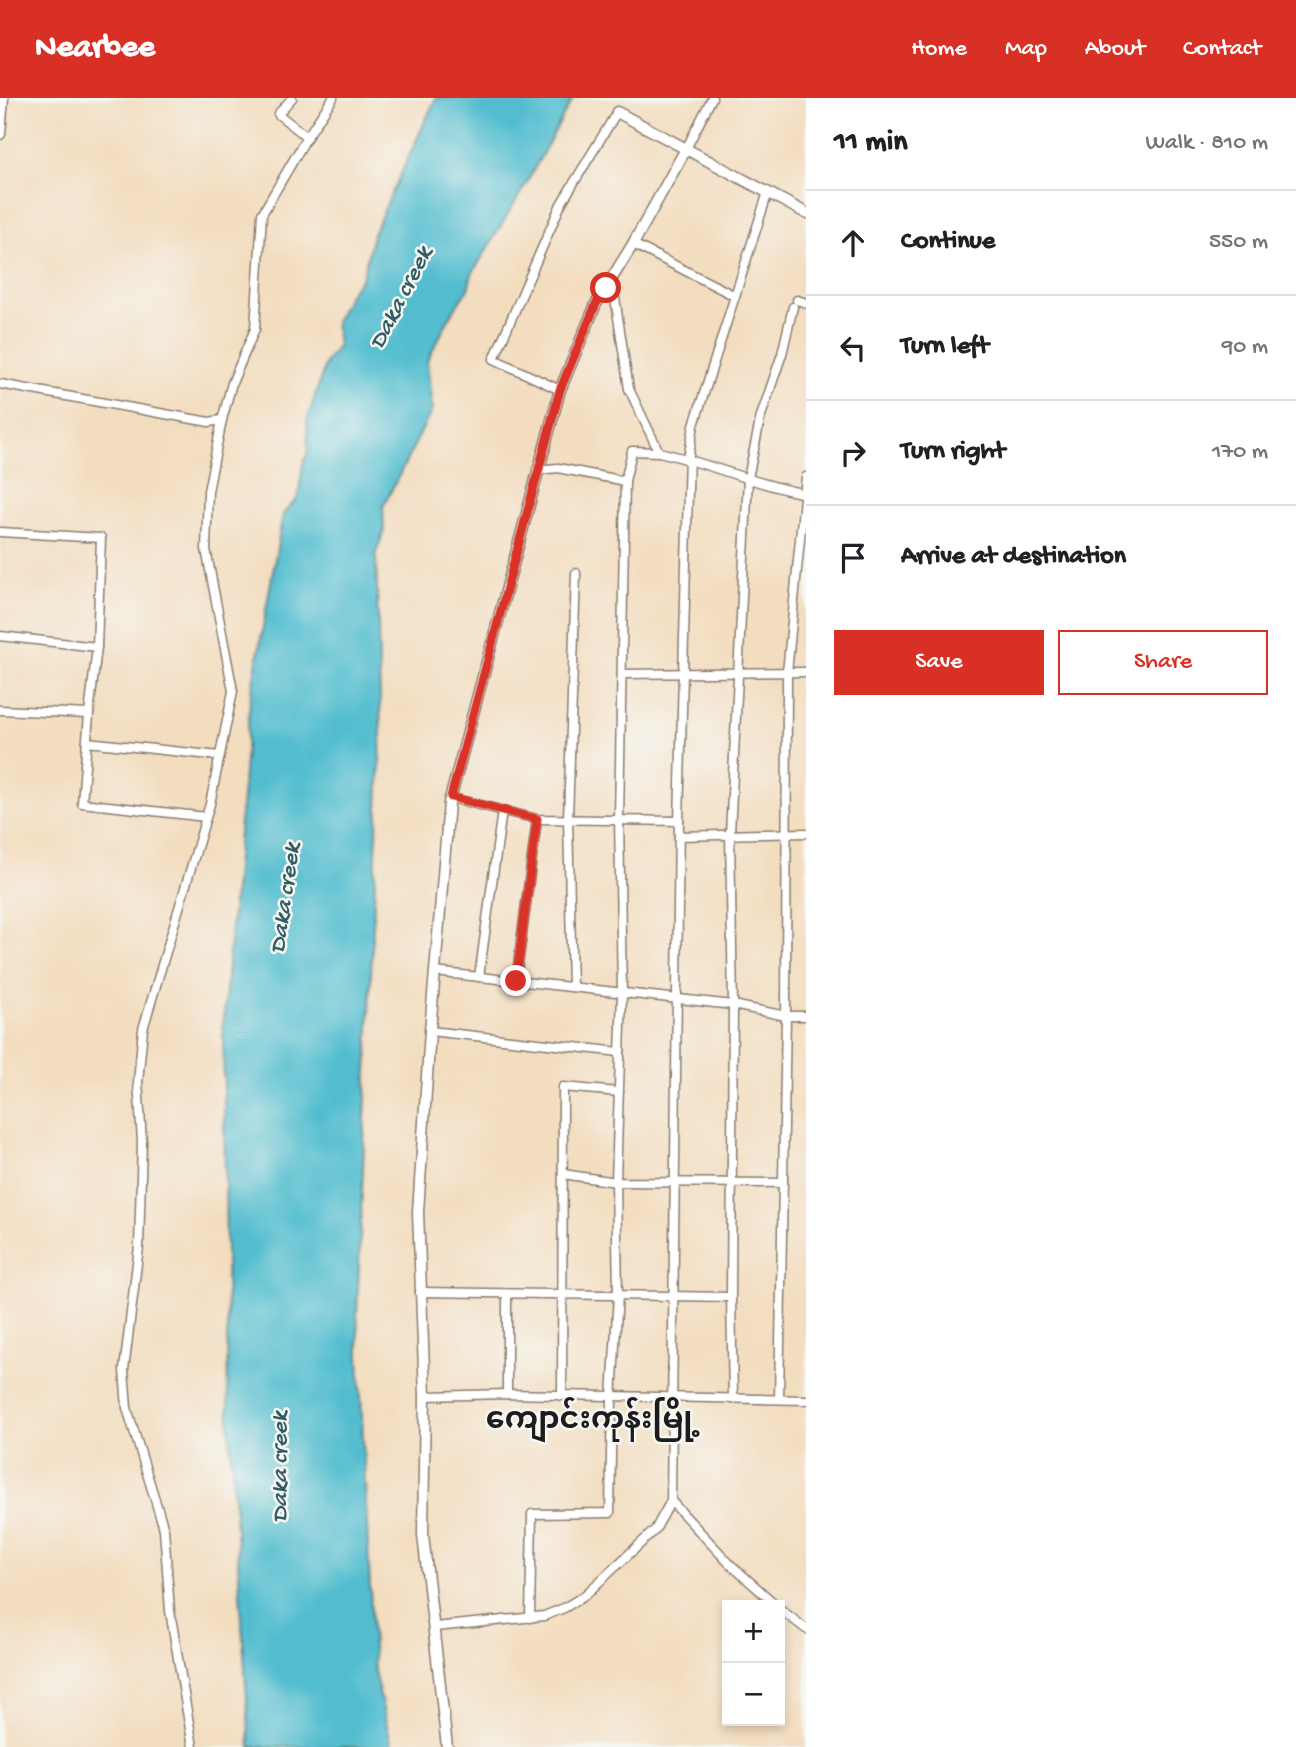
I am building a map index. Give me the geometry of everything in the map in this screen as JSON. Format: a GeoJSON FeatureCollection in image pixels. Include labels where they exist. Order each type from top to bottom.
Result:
{"type":"FeatureCollection","features":[{"type":"Feature","properties":{"kind":"street"},"geometry":{"type":"LineString","coordinates":[[0,134],[3,98]]}},
{"type":"Feature","properties":{"kind":"street"},"geometry":{"type":"LineString","coordinates":[[292,98],[278,114],[307,136]]}},
{"type":"Feature","properties":{"kind":"street"},"geometry":{"type":"LineString","coordinates":[[193,1747],[170,1611],[164,1529],[127,1408],[124,1370],[139,1247],[142,1142],[138,1082],[143,1029],[206,817],[233,691],[206,549],[208,491],[232,383],[255,329],[262,214],[307,136],[333,98]]}},
{"type":"Feature","properties":{"kind":"street"},"geometry":{"type":"LineString","coordinates":[[447,1747],[423,1535],[425,1396],[420,1292],[419,1172],[451,797],[560,390],[596,304],[633,244],[712,98]]}},
{"type":"Feature","properties":{"kind":"street"},"geometry":{"type":"LineString","coordinates":[[560,390],[494,359],[561,204],[617,112],[687,147],[806,213]]}},
{"type":"Feature","properties":{"kind":"street"},"geometry":{"type":"LineString","coordinates":[[435,1627],[530,1618],[554,1612],[584,1596],[655,1530],[671,1502],[679,821],[688,458],[694,425],[768,192]]}},
{"type":"Feature","properties":{"kind":"street"},"geometry":{"type":"LineString","coordinates":[[633,244],[735,296]]}},
{"type":"Feature","properties":{"kind":"street"},"geometry":{"type":"LineString","coordinates":[[606,288],[615,298],[629,389],[659,452]]}},
{"type":"Feature","properties":{"kind":"street"},"geometry":{"type":"LineString","coordinates":[[733,1398],[730,834],[748,478],[761,415],[782,354],[795,304],[806,303]]}},
{"type":"Feature","properties":{"kind":"street"},"geometry":{"type":"LineString","coordinates":[[0,384],[209,422],[222,420]]}},
{"type":"Feature","properties":{"kind":"street"},"geometry":{"type":"LineString","coordinates":[[530,1618],[532,1514],[610,1513],[612,1397],[618,1294],[616,1182],[622,993],[619,818],[625,481],[632,451],[659,452],[688,458],[805,494]]}},
{"type":"Feature","properties":{"kind":"street"},"geometry":{"type":"LineString","coordinates":[[537,470],[558,468],[625,481]]}},
{"type":"Feature","properties":{"kind":"street"},"geometry":{"type":"LineString","coordinates":[[779,1399],[786,1016],[787,673],[806,477]]}},
{"type":"Feature","properties":{"kind":"street"},"geometry":{"type":"LineString","coordinates":[[0,532],[101,538],[97,647],[82,803],[206,817]]}},
{"type":"Feature","properties":{"kind":"street"},"geometry":{"type":"LineString","coordinates":[[572,987],[568,819],[576,573]]}},
{"type":"Feature","properties":{"kind":"street"},"geometry":{"type":"LineString","coordinates":[[0,636],[97,647]]}},
{"type":"Feature","properties":{"kind":"street"},"geometry":{"type":"LineString","coordinates":[[623,674],[806,672]]}},
{"type":"Feature","properties":{"kind":"street"},"geometry":{"type":"LineString","coordinates":[[0,710],[89,714]]}},
{"type":"Feature","properties":{"kind":"street"},"geometry":{"type":"LineString","coordinates":[[86,742],[220,756]]}},
{"type":"Feature","properties":{"kind":"street"},"geometry":{"type":"LineString","coordinates":[[451,797],[537,819],[619,818],[679,821]]}},
{"type":"Feature","properties":{"kind":"street"},"geometry":{"type":"LineString","coordinates":[[479,977],[502,811]]}},
{"type":"Feature","properties":{"kind":"street"},"geometry":{"type":"LineString","coordinates":[[516,981],[537,819]]}},
{"type":"Feature","properties":{"kind":"street"},"geometry":{"type":"LineString","coordinates":[[679,836],[806,832]]}},
{"type":"Feature","properties":{"kind":"street"},"geometry":{"type":"LineString","coordinates":[[435,972],[733,1005],[786,1016],[806,1016]]}},
{"type":"Feature","properties":{"kind":"street"},"geometry":{"type":"LineString","coordinates":[[430,1031],[620,1052]]}},
{"type":"Feature","properties":{"kind":"street"},"geometry":{"type":"LineString","coordinates":[[562,1396],[563,1087],[619,1091]]}},
{"type":"Feature","properties":{"kind":"street"},"geometry":{"type":"LineString","coordinates":[[563,1174],[616,1182],[783,1182]]}},
{"type":"Feature","properties":{"kind":"street"},"geometry":{"type":"LineString","coordinates":[[420,1292],[731,1297]]}},
{"type":"Feature","properties":{"kind":"street"},"geometry":{"type":"LineString","coordinates":[[507,1394],[508,1294]]}},
{"type":"Feature","properties":{"kind":"street"},"geometry":{"type":"LineString","coordinates":[[425,1396],[507,1394],[806,1399]]}},
{"type":"Feature","properties":{"kind":"street"},"geometry":{"type":"LineString","coordinates":[[671,1502],[730,1564],[770,1600]]}},
{"type":"Feature","properties":{"kind":"street"},"geometry":{"type":"LineString","coordinates":[[785,1613],[806,1629]]}},
{"type":"Feature","properties":{"kind":"water","name":"Daka creek"},"geometry":{"type":"Polygon","coordinates":[[[436,98],[573,98],[472,274],[468,289],[453,311],[427,361],[432,410],[383,507],[384,531],[376,553],[381,735],[357,1313],[374,1671],[392,1747],[250,1747],[228,1406],[223,1025],[250,700],[283,514],[298,498],[303,464],[308,452],[307,421],[326,362],[338,346],[335,322],[351,291],[362,278],[373,234],[436,98]]]}},
{"type":"Feature","properties":{"kind":"district","name":"ကျောင်းကုန်းမြို့"},"geometry":{"type":"Point","coordinates":[593,1418]}},
{"type":"Feature","properties":{"kind":"route"},"geometry":{"type":"LineString","coordinates":[[516,981],[537,819],[451,797],[560,390],[596,304],[606,288]]}}]}
